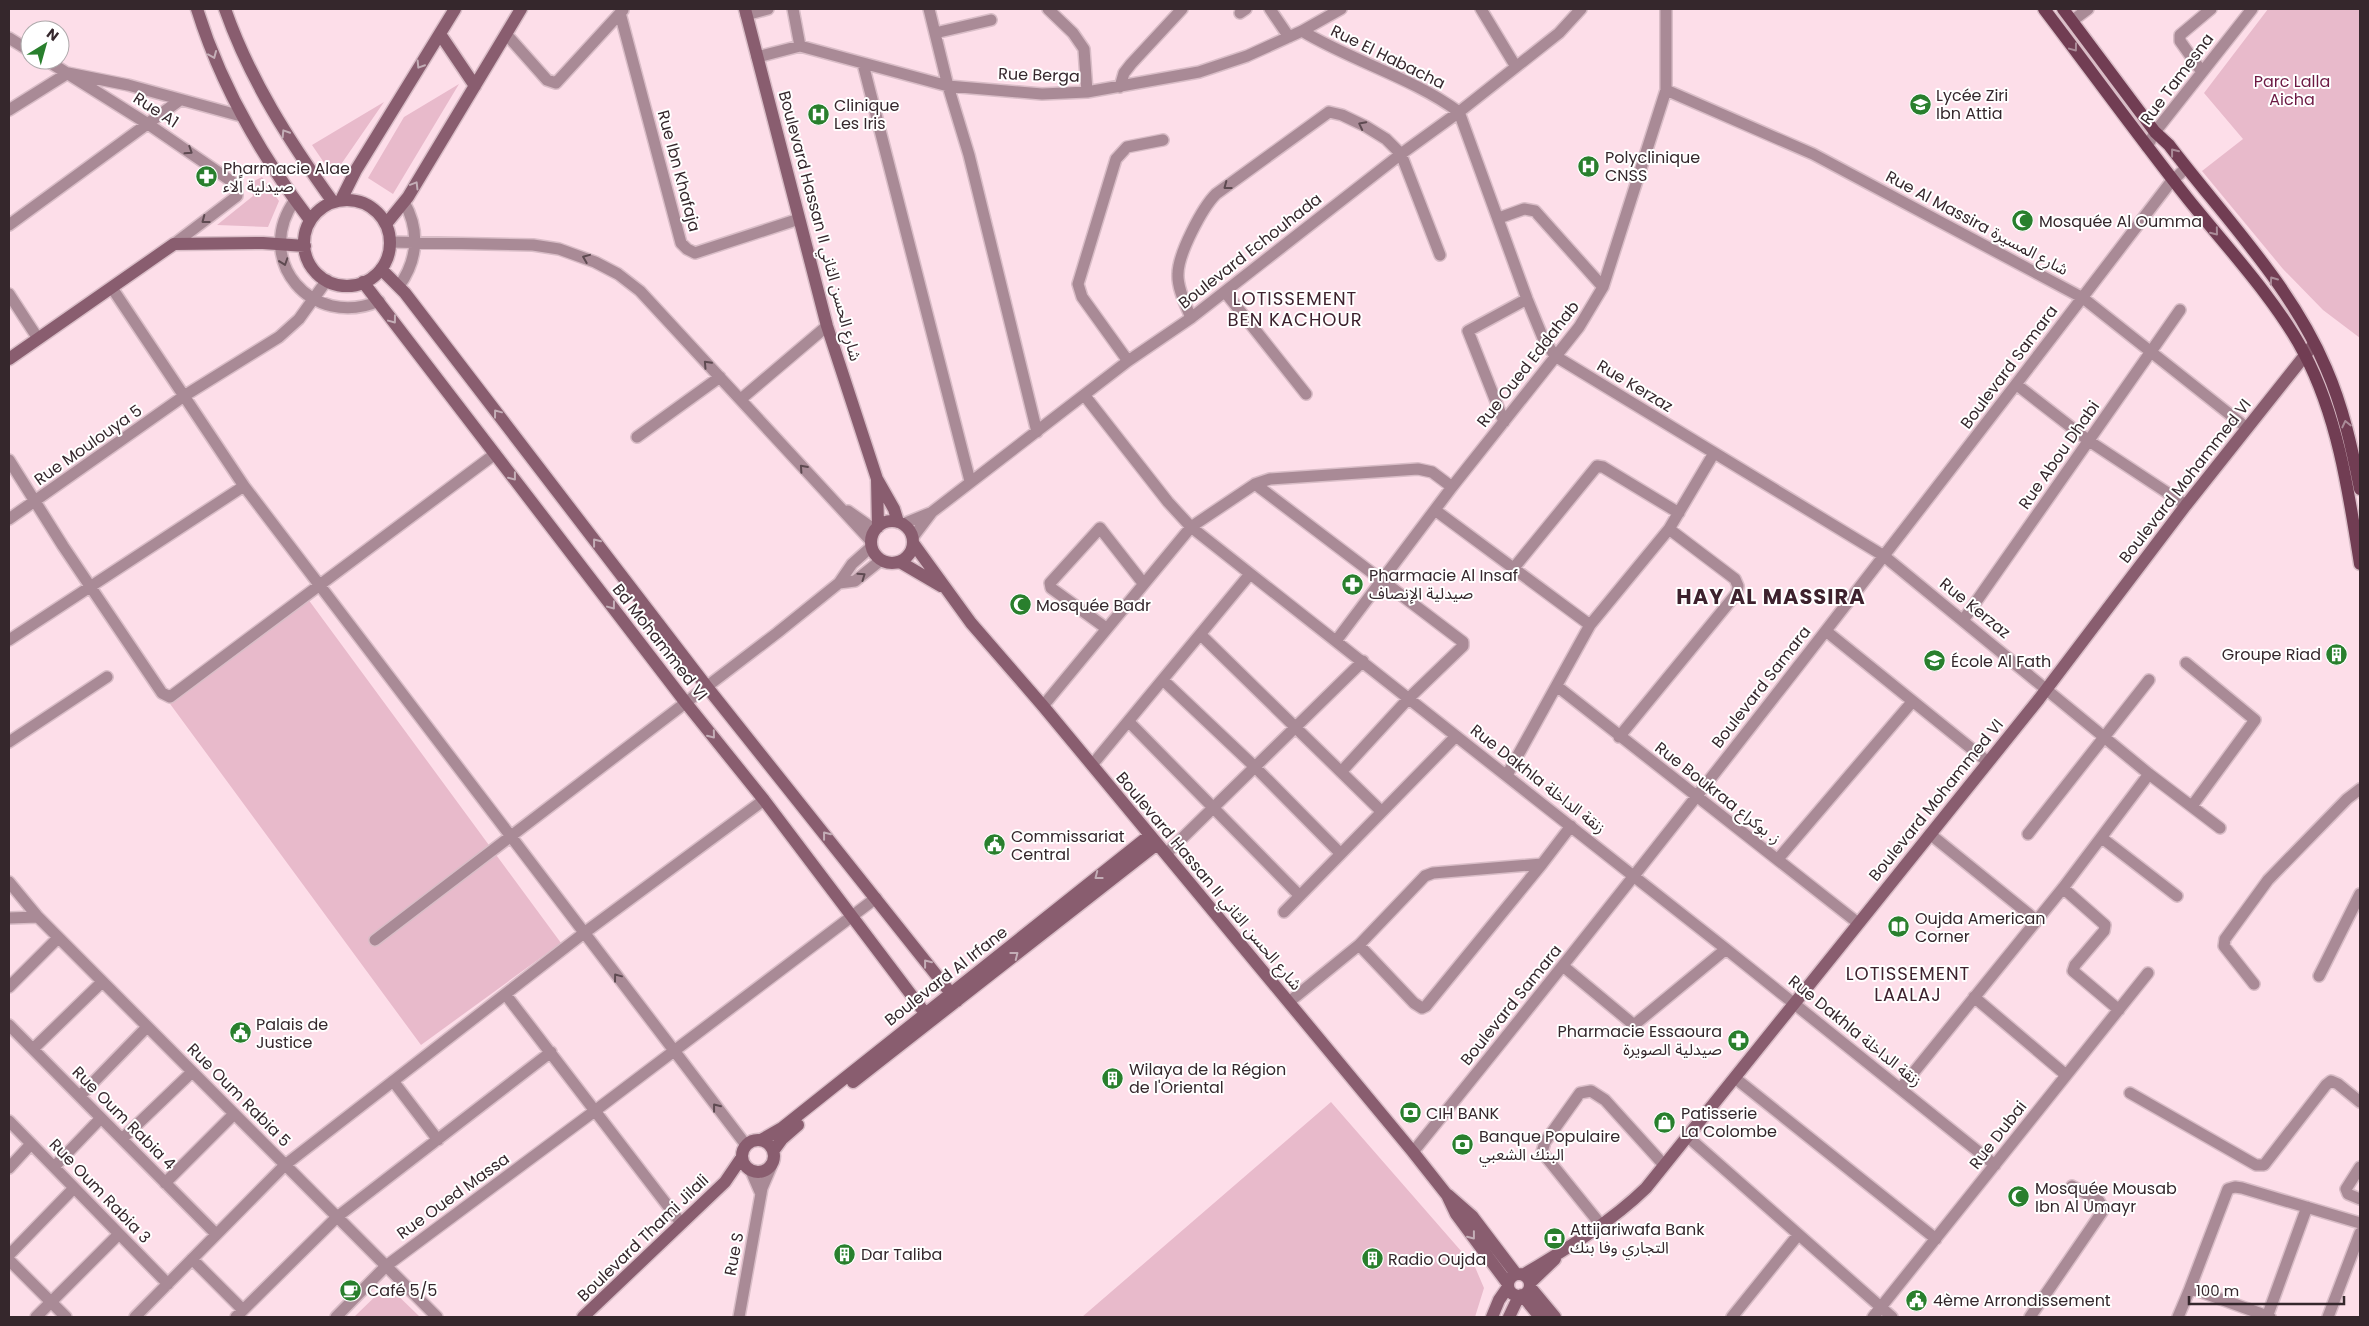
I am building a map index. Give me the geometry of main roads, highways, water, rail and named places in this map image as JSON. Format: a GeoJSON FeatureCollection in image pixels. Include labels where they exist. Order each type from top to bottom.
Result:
{"type":"FeatureCollection","features":[{"type":"Feature","properties":{"kind":"main road"},"geometry":{"type":"LineString","coordinates":[[2044,9],[2147,147],[2254,280],[2305,354],[2330,418],[2356,512],[2360,564]]}},
{"type":"Feature","properties":{"kind":"main road"},"geometry":{"type":"LineString","coordinates":[[2064,9],[2155,132],[2169,145],[2271,276],[2314,344],[2342,409],[2360,489]]}},
{"type":"Feature","properties":{"kind":"place","name":"Lycée Ziri Ibn Attia"},"geometry":{"type":"Point","coordinates":[1920,104]}},
{"type":"Feature","properties":{"kind":"place","name":"Clinique Les Iris"},"geometry":{"type":"Point","coordinates":[818,114]}},
{"type":"Feature","properties":{"kind":"place","name":"Polyclinique CNSS"},"geometry":{"type":"Point","coordinates":[1589,166]}},
{"type":"Feature","properties":{"kind":"place","name":"Pharmacie Alae صيدلية اًلاء"},"geometry":{"type":"Point","coordinates":[207,177]}},
{"type":"Feature","properties":{"kind":"place","name":"Mosquée Al Oumma"},"geometry":{"type":"Point","coordinates":[2023,221]}},
{"type":"Feature","properties":{"kind":"place","name":"Pharmacie Al Insaf صيدلية الإنصاف"},"geometry":{"type":"Point","coordinates":[1353,584]}},
{"type":"Feature","properties":{"kind":"place","name":"Mosquée Badr"},"geometry":{"type":"Point","coordinates":[1020,605]}},
{"type":"Feature","properties":{"kind":"place","name":"Groupe Riad"},"geometry":{"type":"Point","coordinates":[2337,654]}},
{"type":"Feature","properties":{"kind":"place","name":"École Al Fath"},"geometry":{"type":"Point","coordinates":[1935,661]}},
{"type":"Feature","properties":{"kind":"place","name":"Commissariat Central"},"geometry":{"type":"Point","coordinates":[995,845]}},
{"type":"Feature","properties":{"kind":"place","name":"Oujda American Corner"},"geometry":{"type":"Point","coordinates":[1899,927]}},
{"type":"Feature","properties":{"kind":"place","name":"Palais de Justice"},"geometry":{"type":"Point","coordinates":[240,1033]}},
{"type":"Feature","properties":{"kind":"place","name":"Pharmacie Essaoura صيدلية الصويرة"},"geometry":{"type":"Point","coordinates":[1738,1040]}},
{"type":"Feature","properties":{"kind":"place","name":"Wilaya de la Région de l'Oriental"},"geometry":{"type":"Point","coordinates":[1113,1078]}},
{"type":"Feature","properties":{"kind":"place","name":"CIH BANK"},"geometry":{"type":"Point","coordinates":[1410,1113]}},
{"type":"Feature","properties":{"kind":"place","name":"Patisserie La Colombe"},"geometry":{"type":"Point","coordinates":[1665,1122]}},
{"type":"Feature","properties":{"kind":"place","name":"Banque Populaire البنك الشعبي"},"geometry":{"type":"Point","coordinates":[1463,1145]}},
{"type":"Feature","properties":{"kind":"place","name":"Mosquée Mousab Ibn Al Umayr"},"geometry":{"type":"Point","coordinates":[2019,1197]}},
{"type":"Feature","properties":{"kind":"place","name":"Attijariwafa Bank التجاري وفا بنك"},"geometry":{"type":"Point","coordinates":[1554,1238]}},
{"type":"Feature","properties":{"kind":"place","name":"Dar Taliba"},"geometry":{"type":"Point","coordinates":[845,1254]}},
{"type":"Feature","properties":{"kind":"place","name":"Radio Oujda"},"geometry":{"type":"Point","coordinates":[1372,1259]}},
{"type":"Feature","properties":{"kind":"place","name":"Café 5/5"},"geometry":{"type":"Point","coordinates":[351,1290]}},
{"type":"Feature","properties":{"kind":"place","name":"4ème Arrondissement"},"geometry":{"type":"Point","coordinates":[1917,1300]}},
{"type":"Feature","properties":{"kind":"district","name":"LOTISSEMENT BEN KACHOUR"},"geometry":{"type":"Point","coordinates":[1295,308]}},
{"type":"Feature","properties":{"kind":"district","name":"HAY AL MASSIRA"},"geometry":{"type":"Point","coordinates":[1771,596]}},
{"type":"Feature","properties":{"kind":"district","name":"LOTISSEMENT LAALAJ"},"geometry":{"type":"Point","coordinates":[1908,983]}},
{"type":"Feature","properties":{"kind":"park label","name":"Parc Lalla Aicha"},"geometry":{"type":"Point","coordinates":[2292,90]}}]}
